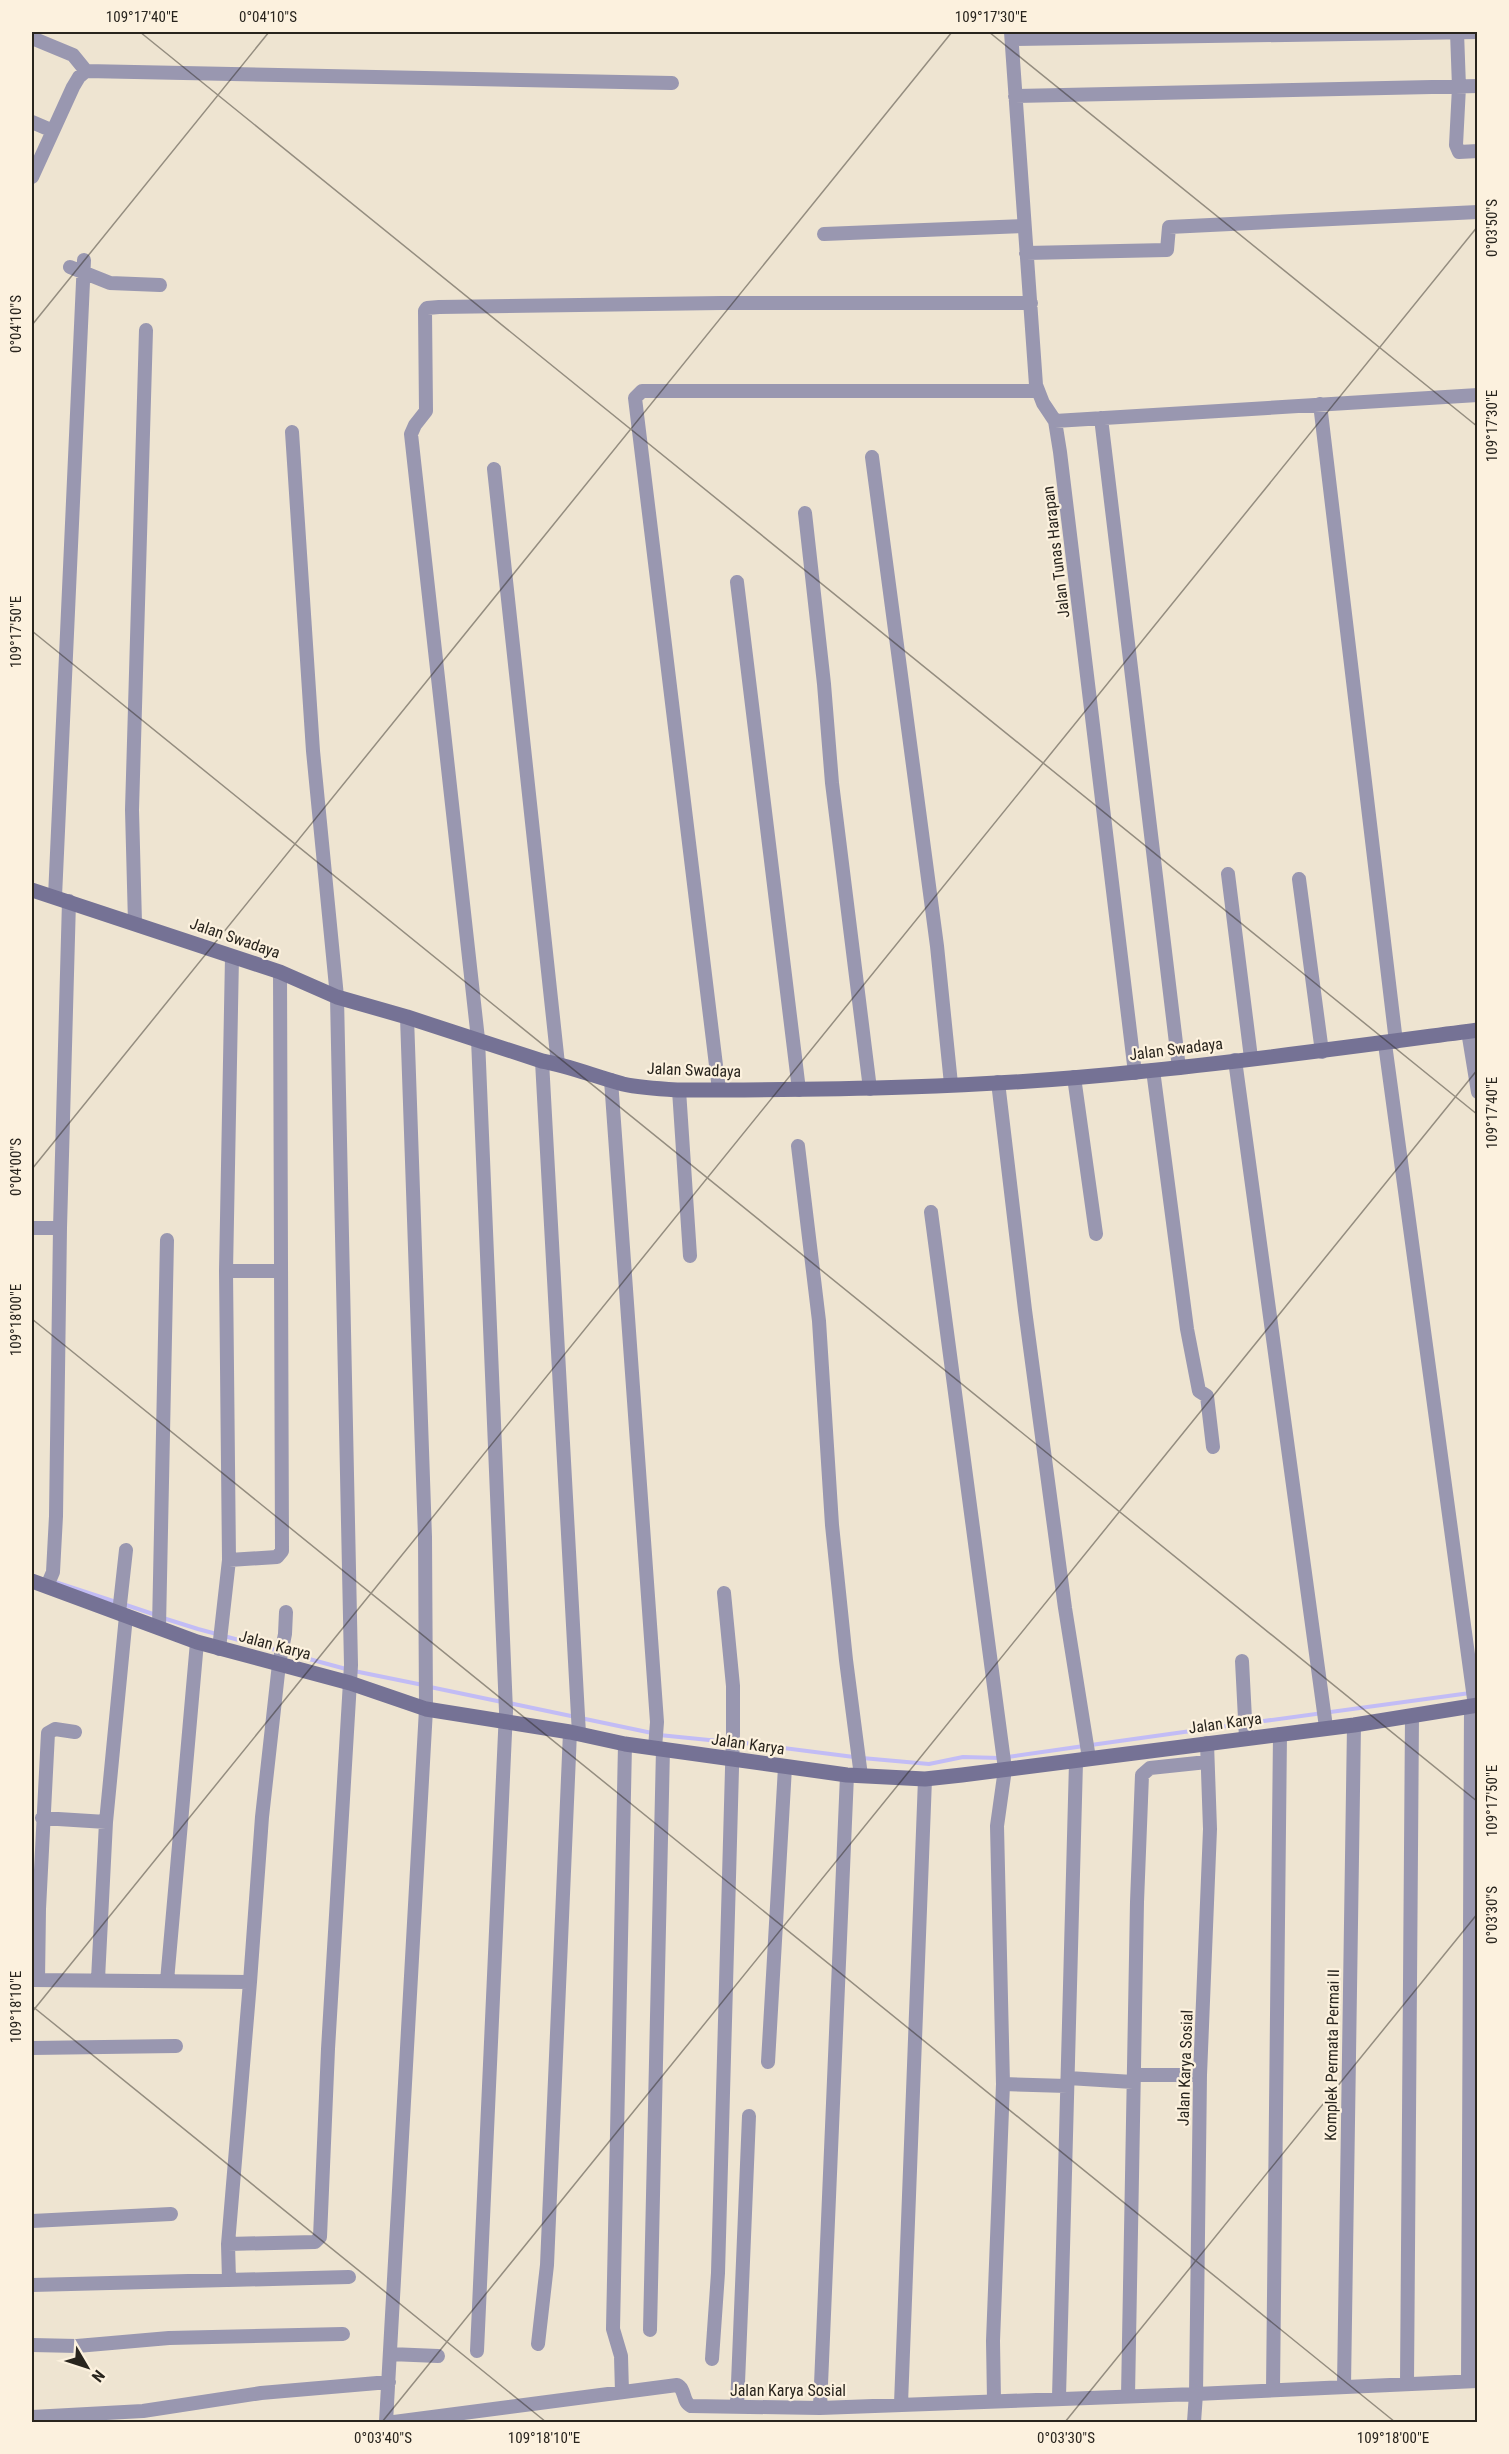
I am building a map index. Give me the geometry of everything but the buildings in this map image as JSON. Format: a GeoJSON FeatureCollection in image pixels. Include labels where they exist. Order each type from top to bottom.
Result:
{"type":"FeatureCollection","features":[{"type":"Feature","properties":{"kind":"street"},"geometry":{"type":"LineString","coordinates":[[1457,32],[1459,87],[1457,149],[1460,152],[1478,151]]}},
{"type":"Feature","properties":{"kind":"street"},"geometry":{"type":"LineString","coordinates":[[1012,35],[1478,32]]}},
{"type":"Feature","properties":{"kind":"street","name":"Jalan Tunas Harapan"},"geometry":{"type":"LineString","coordinates":[[1012,35],[1023,226],[1037,391],[1055,422],[1072,542],[1135,1073]]}},
{"type":"Feature","properties":{"kind":"street"},"geometry":{"type":"LineString","coordinates":[[32,38],[73,55],[86,71]]}},
{"type":"Feature","properties":{"kind":"street"},"geometry":{"type":"LineString","coordinates":[[32,177],[73,87],[86,71],[672,83]]}},
{"type":"Feature","properties":{"kind":"street"},"geometry":{"type":"LineString","coordinates":[[1016,96],[1478,86]]}},
{"type":"Feature","properties":{"kind":"street"},"geometry":{"type":"LineString","coordinates":[[32,122],[53,131]]}},
{"type":"Feature","properties":{"kind":"street"},"geometry":{"type":"LineString","coordinates":[[1026,253],[1167,250],[1169,227],[1478,212]]}},
{"type":"Feature","properties":{"kind":"street"},"geometry":{"type":"LineString","coordinates":[[824,234],[1023,226]]}},
{"type":"Feature","properties":{"kind":"street"},"geometry":{"type":"LineString","coordinates":[[70,267],[84,267],[110,283],[160,285]]}},
{"type":"Feature","properties":{"kind":"street"},"geometry":{"type":"LineString","coordinates":[[50,1580],[56,1516],[62,899],[84,267]]}},
{"type":"Feature","properties":{"kind":"street"},"geometry":{"type":"LineString","coordinates":[[477,2350],[506,1717],[478,1039],[411,434],[426,411],[427,308],[721,303],[1030,303]]}},
{"type":"Feature","properties":{"kind":"street"},"geometry":{"type":"LineString","coordinates":[[135,923],[132,810],[146,330]]}},
{"type":"Feature","properties":{"kind":"street"},"geometry":{"type":"LineString","coordinates":[[719,1090],[635,398],[642,391],[1037,391]]}},
{"type":"Feature","properties":{"kind":"street"},"geometry":{"type":"LineString","coordinates":[[1055,422],[1478,395]]}},
{"type":"Feature","properties":{"kind":"street"},"geometry":{"type":"LineString","coordinates":[[1196,2394],[1407,2382],[1473,2381],[1474,1704],[1390,1043],[1320,404]]}},
{"type":"Feature","properties":{"kind":"street"},"geometry":{"type":"LineString","coordinates":[[1101,418],[1179,1068]]}},
{"type":"Feature","properties":{"kind":"street"},"geometry":{"type":"LineString","coordinates":[[228,2244],[315,2242],[320,2237],[350,1675],[337,997],[314,751],[292,432]]}},
{"type":"Feature","properties":{"kind":"street"},"geometry":{"type":"LineString","coordinates":[[873,457],[937,946],[951,1084]]}},
{"type":"Feature","properties":{"kind":"street"},"geometry":{"type":"LineString","coordinates":[[494,469],[558,1064]]}},
{"type":"Feature","properties":{"kind":"street"},"geometry":{"type":"LineString","coordinates":[[805,513],[824,684],[832,783],[870,1089]]}},
{"type":"Feature","properties":{"kind":"street"},"geometry":{"type":"LineString","coordinates":[[737,582],[799,1090]]}},
{"type":"Feature","properties":{"kind":"street"},"geometry":{"type":"LineString","coordinates":[[1228,874],[1251,1058]]}},
{"type":"Feature","properties":{"kind":"street"},"geometry":{"type":"LineString","coordinates":[[1299,879],[1322,1052]]}},
{"type":"Feature","properties":{"kind":"street","name":"Jalan Swadaya"},"geometry":{"type":"LineString","coordinates":[[32,890],[280,972],[337,997],[478,1039],[542,1061],[626,1084],[679,1090],[870,1089],[1135,1073],[1251,1058],[1322,1052],[1473,1030]]}},
{"type":"Feature","properties":{"kind":"street"},"geometry":{"type":"LineString","coordinates":[[220,1646],[229,1560],[226,1271],[232,957]]}},
{"type":"Feature","properties":{"kind":"street"},"geometry":{"type":"LineString","coordinates":[[229,1560],[277,1557],[282,1551],[280,972]]}},
{"type":"Feature","properties":{"kind":"street"},"geometry":{"type":"LineString","coordinates":[[386,2422],[425,1703],[425,1537],[407,1017]]}},
{"type":"Feature","properties":{"kind":"street"},"geometry":{"type":"LineString","coordinates":[[1473,1030],[1478,1092]]}},
{"type":"Feature","properties":{"kind":"street"},"geometry":{"type":"LineString","coordinates":[[1235,1060],[1326,1725]]}},
{"type":"Feature","properties":{"kind":"street"},"geometry":{"type":"LineString","coordinates":[[538,2344],[547,2255],[578,1706],[542,1061]]}},
{"type":"Feature","properties":{"kind":"street"},"geometry":{"type":"LineString","coordinates":[[1153,1070],[1187,1329],[1199,1391],[1207,1396],[1214,1448]]}},
{"type":"Feature","properties":{"kind":"street"},"geometry":{"type":"LineString","coordinates":[[1074,1077],[1096,1234]]}},
{"type":"Feature","properties":{"kind":"street"},"geometry":{"type":"LineString","coordinates":[[611,1080],[658,1745],[650,2330]]}},
{"type":"Feature","properties":{"kind":"street"},"geometry":{"type":"LineString","coordinates":[[998,1082],[1025,1310],[1064,1597],[1086,1737],[1083,1758],[1068,2082],[1059,2397]]}},
{"type":"Feature","properties":{"kind":"street"},"geometry":{"type":"LineString","coordinates":[[679,1090],[690,1256]]}},
{"type":"Feature","properties":{"kind":"street"},"geometry":{"type":"LineString","coordinates":[[798,1146],[819,1321],[832,1525],[856,1747],[820,2408]]}},
{"type":"Feature","properties":{"kind":"street"},"geometry":{"type":"LineString","coordinates":[[931,1212],[1004,1761],[997,1826],[1003,2084],[993,2341],[994,2400]]}},
{"type":"Feature","properties":{"kind":"street"},"geometry":{"type":"LineString","coordinates":[[32,1228],[60,1228]]}},
{"type":"Feature","properties":{"kind":"street"},"geometry":{"type":"LineString","coordinates":[[159,1621],[166,1240]]}},
{"type":"Feature","properties":{"kind":"street"},"geometry":{"type":"LineString","coordinates":[[226,1271],[281,1271]]}},
{"type":"Feature","properties":{"kind":"street"},"geometry":{"type":"LineString","coordinates":[[98,1979],[106,1822],[126,1550]]}},
{"type":"Feature","properties":{"kind":"street","name":"Jalan Karya"},"geometry":{"type":"LineString","coordinates":[[32,1581],[50,1580],[123,1615],[159,1621],[197,1642],[281,1656],[350,1675],[425,1703],[576,1731],[626,1744],[732,1747],[785,1767],[856,1774],[925,1779],[1004,1761],[1083,1758],[1207,1743],[1246,1731],[1280,1734],[1326,1725],[1354,1725],[1474,1704]]}},
{"type":"Feature","properties":{"kind":"street"},"geometry":{"type":"LineString","coordinates":[[712,2359],[718,2273],[733,1686],[724,1593]]}},
{"type":"Feature","properties":{"kind":"street"},"geometry":{"type":"LineString","coordinates":[[228,2280],[228,2244],[261,1817],[285,1612]]}},
{"type":"Feature","properties":{"kind":"street"},"geometry":{"type":"LineString","coordinates":[[167,1981],[197,1642]]}},
{"type":"Feature","properties":{"kind":"street"},"geometry":{"type":"LineString","coordinates":[[1242,1661],[1246,1731]]}},
{"type":"Feature","properties":{"kind":"street"},"geometry":{"type":"LineString","coordinates":[[1407,2382],[1412,1716]]}},
{"type":"Feature","properties":{"kind":"street","name":"Komplek Permata Permai II"},"geometry":{"type":"LineString","coordinates":[[1344,2386],[1354,1725]]}},
{"type":"Feature","properties":{"kind":"street"},"geometry":{"type":"LineString","coordinates":[[75,1732],[55,1729],[48,1732],[35,1980],[250,1982]]}},
{"type":"Feature","properties":{"kind":"street"},"geometry":{"type":"LineString","coordinates":[[1273,2390],[1280,1734]]}},
{"type":"Feature","properties":{"kind":"street","name":"Jalan Karya Sosial"},"geometry":{"type":"LineString","coordinates":[[1194,2422],[1200,2075],[1210,1829],[1207,1743]]}},
{"type":"Feature","properties":{"kind":"street"},"geometry":{"type":"LineString","coordinates":[[622,2392],[621,2356],[613,2329],[626,1744]]}},
{"type":"Feature","properties":{"kind":"street"},"geometry":{"type":"LineString","coordinates":[[1128,2396],[1137,1902],[1142,1775],[1150,1768],[1208,1762]]}},
{"type":"Feature","properties":{"kind":"street"},"geometry":{"type":"LineString","coordinates":[[768,2062],[785,1767]]}},
{"type":"Feature","properties":{"kind":"street"},"geometry":{"type":"LineString","coordinates":[[901,2404],[925,1779]]}},
{"type":"Feature","properties":{"kind":"street"},"geometry":{"type":"LineString","coordinates":[[42,1818],[106,1822]]}},
{"type":"Feature","properties":{"kind":"street"},"geometry":{"type":"LineString","coordinates":[[32,2048],[176,2046]]}},
{"type":"Feature","properties":{"kind":"street"},"geometry":{"type":"LineString","coordinates":[[1003,2084],[1200,2075]]}},
{"type":"Feature","properties":{"kind":"street"},"geometry":{"type":"LineString","coordinates":[[737,2407],[749,2116]]}},
{"type":"Feature","properties":{"kind":"street"},"geometry":{"type":"LineString","coordinates":[[32,2222],[171,2214]]}},
{"type":"Feature","properties":{"kind":"street"},"geometry":{"type":"LineString","coordinates":[[32,2285],[349,2277]]}},
{"type":"Feature","properties":{"kind":"street"},"geometry":{"type":"LineString","coordinates":[[32,2345],[77,2346],[169,2338],[343,2334]]}},
{"type":"Feature","properties":{"kind":"street"},"geometry":{"type":"LineString","coordinates":[[390,2354],[438,2356]]}},
{"type":"Feature","properties":{"kind":"street"},"geometry":{"type":"LineString","coordinates":[[32,2417],[143,2411],[261,2393],[389,2382]]}},
{"type":"Feature","properties":{"kind":"street","name":"Jalan Karya Sosial"},"geometry":{"type":"LineString","coordinates":[[394,2422],[445,2418],[677,2385],[682,2389],[687,2404],[737,2407],[820,2408],[1059,2397],[1196,2394]]}},
{"type":"Feature","properties":{"kind":"waterway"},"geometry":{"type":"LineString","coordinates":[[52,1581],[116,1602]]}},
{"type":"Feature","properties":{"kind":"waterway"},"geometry":{"type":"LineString","coordinates":[[123,1604],[156,1615]]}},
{"type":"Feature","properties":{"kind":"waterway"},"geometry":{"type":"LineString","coordinates":[[163,1618],[346,1669]]}},
{"type":"Feature","properties":{"kind":"waterway"},"geometry":{"type":"LineString","coordinates":[[354,1671],[423,1685]]}},
{"type":"Feature","properties":{"kind":"waterway"},"geometry":{"type":"LineString","coordinates":[[430,1687],[502,1702]]}},
{"type":"Feature","properties":{"kind":"waterway"},"geometry":{"type":"LineString","coordinates":[[1249,1723],[1470,1693]]}},
{"type":"Feature","properties":{"kind":"waterway"},"geometry":{"type":"LineString","coordinates":[[509,1703],[652,1733]]}},
{"type":"Feature","properties":{"kind":"waterway"},"geometry":{"type":"LineString","coordinates":[[1091,1745],[1241,1724]]}},
{"type":"Feature","properties":{"kind":"waterway"},"geometry":{"type":"LineString","coordinates":[[659,1735],[729,1742]]}},
{"type":"Feature","properties":{"kind":"waterway"},"geometry":{"type":"LineString","coordinates":[[737,1742],[854,1757]]}},
{"type":"Feature","properties":{"kind":"waterway"},"geometry":{"type":"LineString","coordinates":[[1008,1757],[1084,1746]]}},
{"type":"Feature","properties":{"kind":"waterway"},"geometry":{"type":"LineString","coordinates":[[862,1758],[929,1764],[963,1757],[1000,1758]]}}]}
